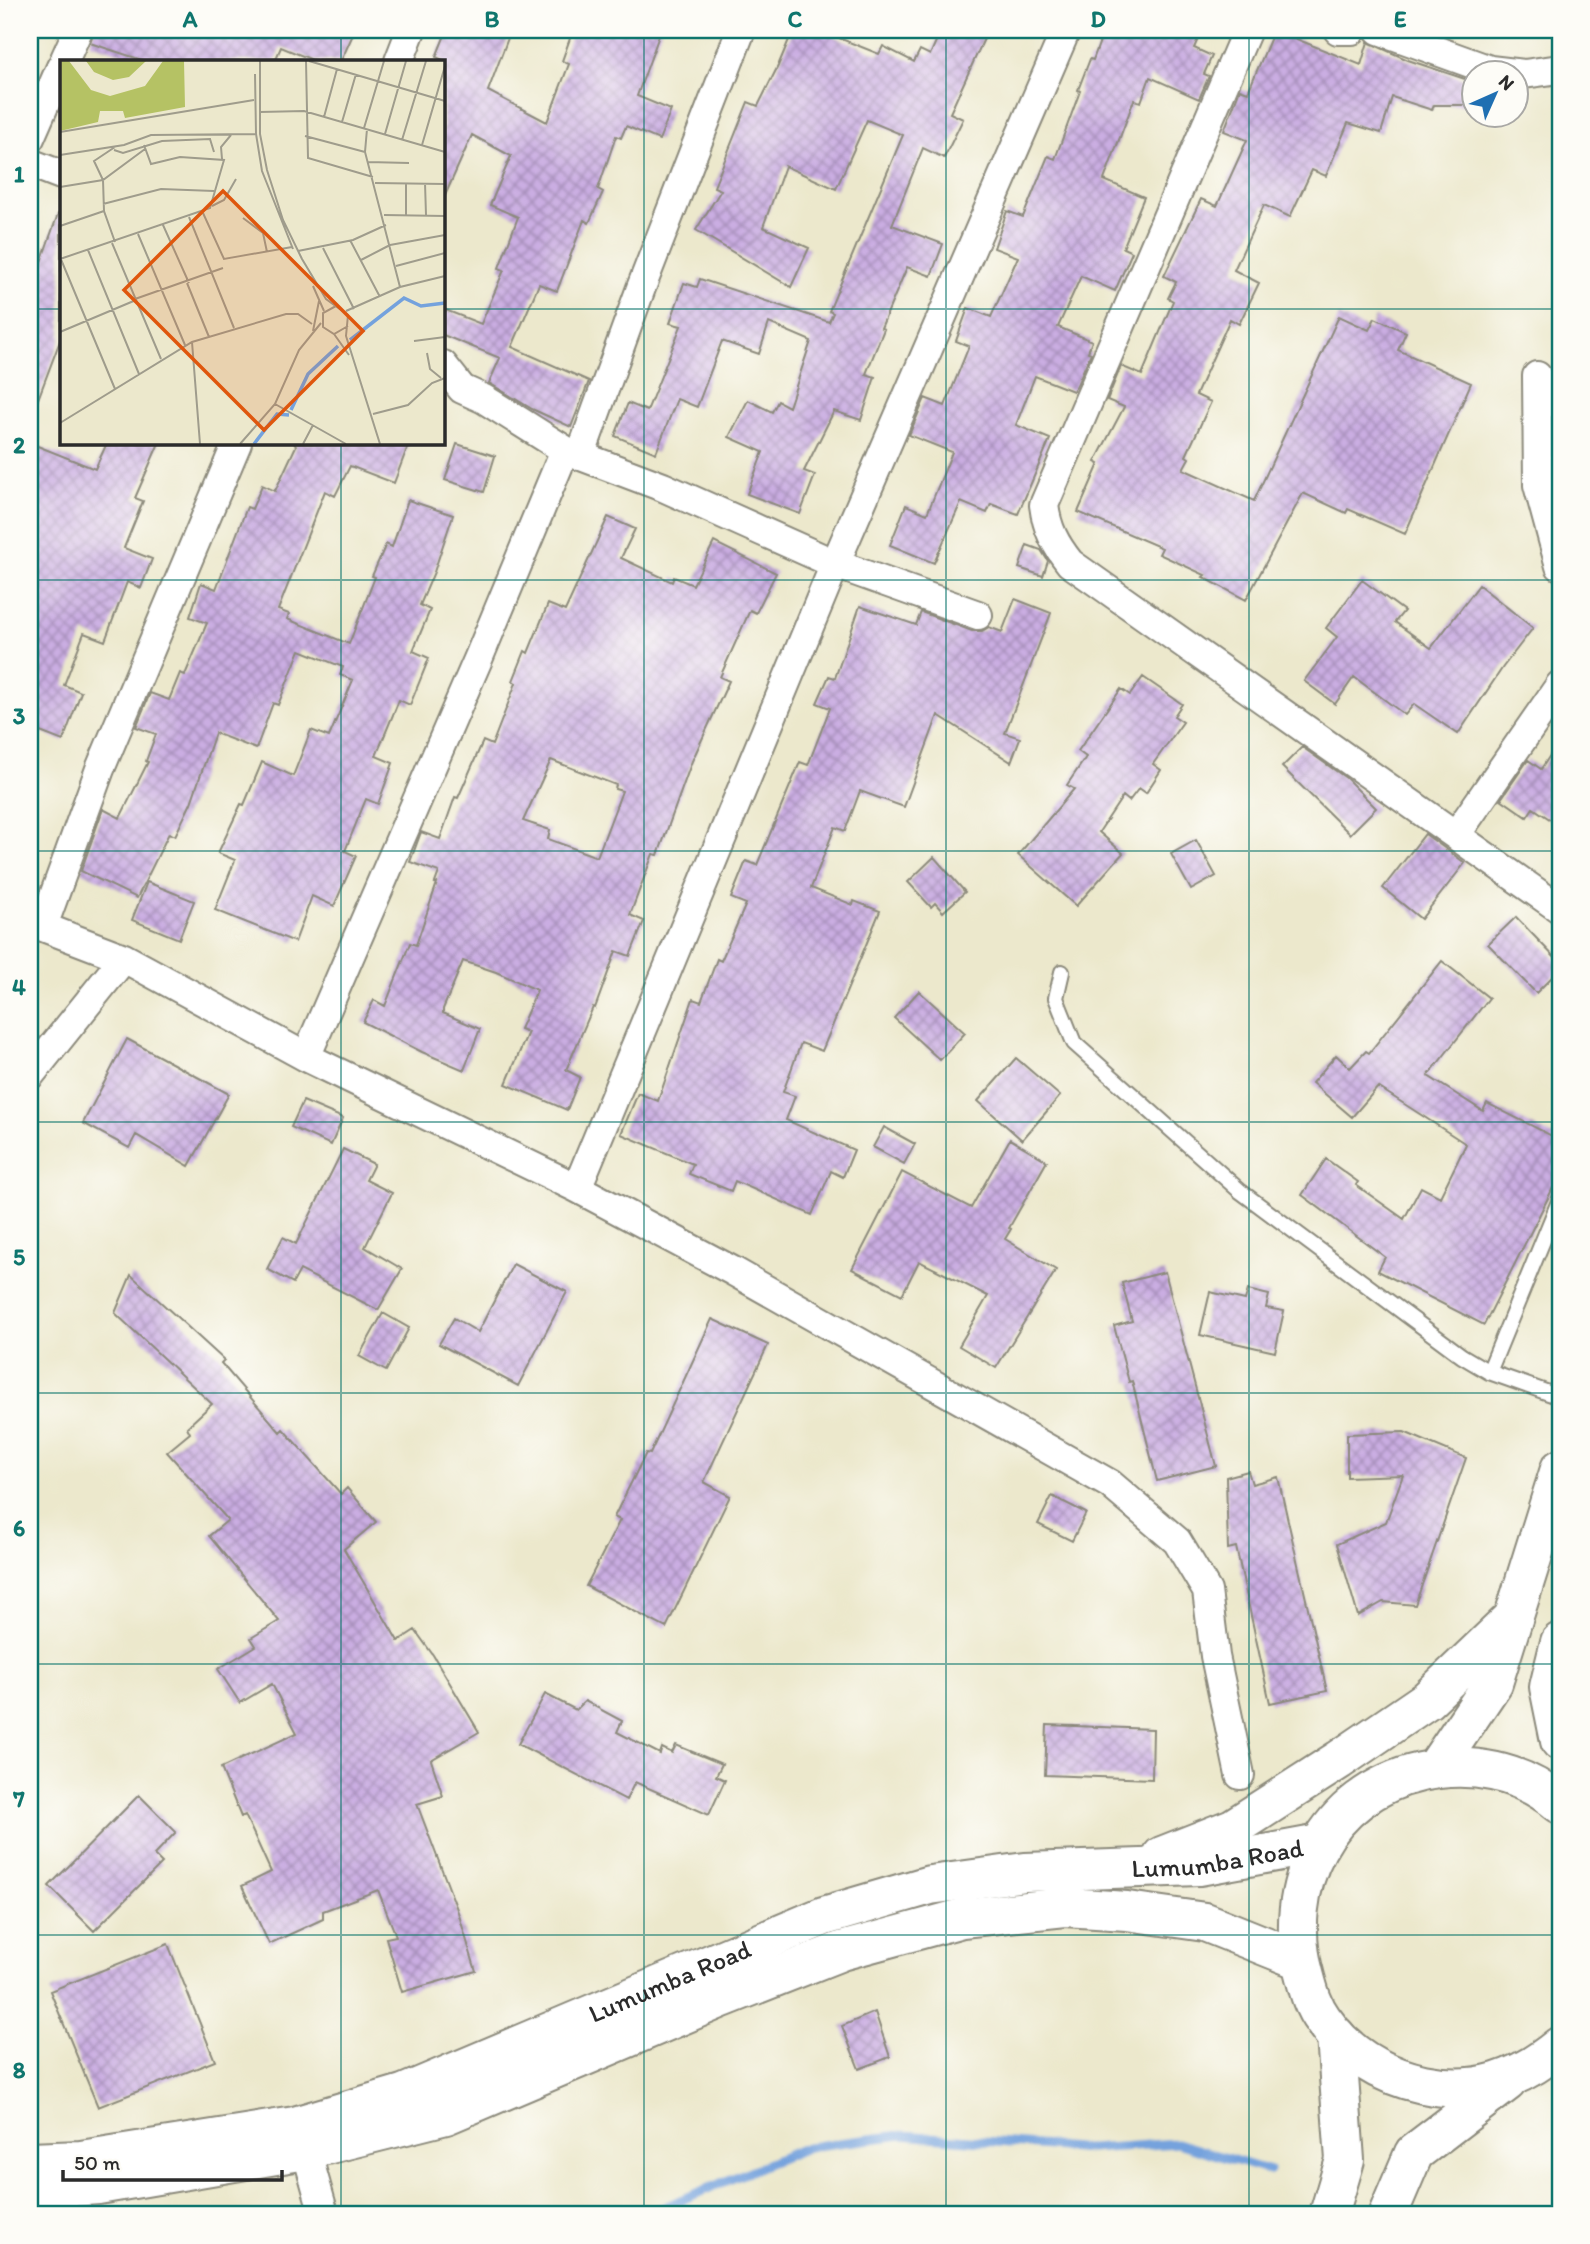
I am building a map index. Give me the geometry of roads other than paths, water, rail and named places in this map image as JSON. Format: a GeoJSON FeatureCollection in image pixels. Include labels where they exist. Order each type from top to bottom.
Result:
{"type":"FeatureCollection","features":[{"type":"Feature","properties":{"kind":"main road"},"geometry":{"type":"LineString","coordinates":[[1435,1769],[1493,1683],[1560,1469]]}},
{"type":"Feature","properties":{"kind":"main road"},"geometry":{"type":"LineString","coordinates":[[1130,1868],[1233,1828],[1339,1760],[1427,1700],[1513,1619]]}},
{"type":"Feature","properties":{"kind":"main road"},"geometry":{"type":"LineString","coordinates":[[1560,1642],[1549,1686],[1560,1741]]}},
{"type":"Feature","properties":{"kind":"main road"},"geometry":{"type":"LineString","coordinates":[[1512,2078],[1475,2087],[1437,2087],[1398,2078],[1364,2061],[1336,2036],[1312,2001],[1297,1943],[1298,1909],[1305,1875],[1320,1844],[1341,1816],[1369,1794],[1400,1778],[1435,1769],[1474,1769],[1513,1776],[1537,1787],[1560,1804]]}},
{"type":"Feature","properties":{"kind":"main road","name":"Lumumba Road"},"geometry":{"type":"LineString","coordinates":[[30,2190],[98,2185],[301,2138],[824,1916],[930,1885],[1025,1872],[1199,1867],[1320,1844]]}},
{"type":"Feature","properties":{"kind":"main road","name":"Lumumba Road"},"geometry":{"type":"LineString","coordinates":[[30,2162],[81,2160],[301,2138],[446,2115],[841,1951],[962,1918],[1065,1907],[1127,1911],[1205,1922],[1300,1960]]}},
{"type":"Feature","properties":{"kind":"main road"},"geometry":{"type":"LineString","coordinates":[[1329,2214],[1345,2160],[1336,2036]]}},
{"type":"Feature","properties":{"kind":"main road"},"geometry":{"type":"LineString","coordinates":[[1388,2214],[1414,2153],[1512,2078],[1560,2046]]}},
{"type":"Feature","properties":{"kind":"street"},"geometry":{"type":"LineString","coordinates":[[64,60],[78,30]]}},
{"type":"Feature","properties":{"kind":"street"},"geometry":{"type":"LineString","coordinates":[[399,60],[411,30]]}},
{"type":"Feature","properties":{"kind":"street"},"geometry":{"type":"LineString","coordinates":[[306,1058],[479,657],[572,453],[641,288],[741,30]]}},
{"type":"Feature","properties":{"kind":"street"},"geometry":{"type":"LineString","coordinates":[[577,1188],[835,564],[1066,30]]}},
{"type":"Feature","properties":{"kind":"street"},"geometry":{"type":"LineString","coordinates":[[1247,30],[1044,505],[1046,524],[1056,545],[1070,563],[1560,909]]}},
{"type":"Feature","properties":{"kind":"street"},"geometry":{"type":"LineString","coordinates":[[1338,30],[1352,30]]}},
{"type":"Feature","properties":{"kind":"street"},"geometry":{"type":"LineString","coordinates":[[1379,30],[1490,70],[1524,74],[1560,69]]}},
{"type":"Feature","properties":{"kind":"street"},"geometry":{"type":"LineString","coordinates":[[30,138],[60,69]]}},
{"type":"Feature","properties":{"kind":"street"},"geometry":{"type":"LineString","coordinates":[[30,163],[60,175]]}},
{"type":"Feature","properties":{"kind":"street"},"geometry":{"type":"LineString","coordinates":[[444,366],[462,389],[484,398],[572,453],[663,487],[835,564],[978,615]]}},
{"type":"Feature","properties":{"kind":"street"},"geometry":{"type":"LineString","coordinates":[[1537,376],[1538,485],[1560,566]]}},
{"type":"Feature","properties":{"kind":"street"},"geometry":{"type":"LineString","coordinates":[[237,444],[36,924],[124,958],[306,1058],[577,1188],[733,1271],[1110,1484],[1177,1541],[1207,1591],[1215,1656],[1240,1776]]}},
{"type":"Feature","properties":{"kind":"street"},"geometry":{"type":"LineString","coordinates":[[1456,835],[1560,685]]}},
{"type":"Feature","properties":{"kind":"street"},"geometry":{"type":"LineString","coordinates":[[30,1075],[124,958]]}},
{"type":"Feature","properties":{"kind":"street"},"geometry":{"type":"LineString","coordinates":[[301,2138],[324,2214]]}},
{"type":"Feature","properties":{"kind":"lane"},"geometry":{"type":"LineString","coordinates":[[1062,972],[1056,998],[1074,1043],[1240,1191],[1462,1356],[1489,1372],[1560,1397]]}},
{"type":"Feature","properties":{"kind":"lane"},"geometry":{"type":"LineString","coordinates":[[1489,1372],[1560,1199]]}},
{"type":"Feature","properties":{"kind":"waterway"},"geometry":{"type":"LineString","coordinates":[[648,2214],[807,2147],[902,2135],[1090,2149],[1177,2143],[1270,2171]]}}]}
